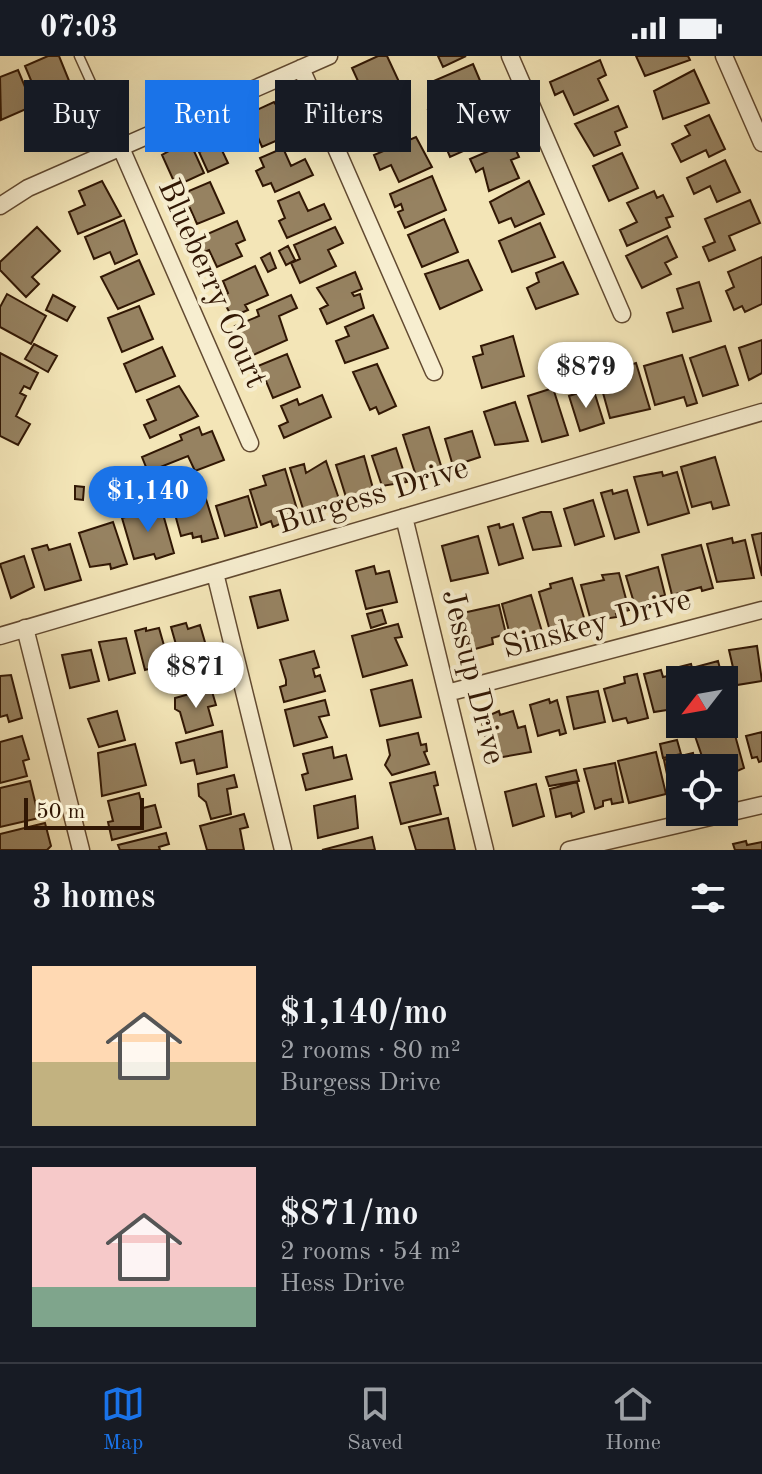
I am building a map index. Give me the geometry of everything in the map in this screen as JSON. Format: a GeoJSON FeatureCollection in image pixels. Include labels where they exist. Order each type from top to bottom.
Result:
{"type":"FeatureCollection","features":[{"type":"Feature","properties":{"kind":"street"},"geometry":{"type":"LineString","coordinates":[[129,144],[329,56]]}},
{"type":"Feature","properties":{"kind":"street"},"geometry":{"type":"LineString","coordinates":[[510,56],[622,314]]}},
{"type":"Feature","properties":{"kind":"street"},"geometry":{"type":"LineString","coordinates":[[724,56],[762,143]]}},
{"type":"Feature","properties":{"kind":"street"},"geometry":{"type":"LineString","coordinates":[[301,68],[434,372]]}},
{"type":"Feature","properties":{"kind":"street"},"geometry":{"type":"LineString","coordinates":[[0,206],[28,188],[112,152]]}},
{"type":"Feature","properties":{"kind":"street","name":"Blueberry Court"},"geometry":{"type":"LineString","coordinates":[[123,152],[250,443]]}},
{"type":"Feature","properties":{"kind":"street","name":"Burgess Drive"},"geometry":{"type":"LineString","coordinates":[[0,636],[762,412]]}},
{"type":"Feature","properties":{"kind":"street","name":"Jessup Drive"},"geometry":{"type":"LineString","coordinates":[[404,517],[485,850]]}},
{"type":"Feature","properties":{"kind":"street"},"geometry":{"type":"LineString","coordinates":[[215,573],[283,850]]}},
{"type":"Feature","properties":{"kind":"street","name":"Sinskey Drive"},"geometry":{"type":"LineString","coordinates":[[447,693],[762,610]]}},
{"type":"Feature","properties":{"kind":"street"},"geometry":{"type":"LineString","coordinates":[[25,628],[81,850]]}},
{"type":"Feature","properties":{"kind":"street"},"geometry":{"type":"LineString","coordinates":[[569,850],[762,805]]}},
{"type":"Feature","properties":{"kind":"lane"},"geometry":{"type":"LineString","coordinates":[[79,56],[90,80]]}},
{"type":"Feature","properties":{"kind":"building"},"geometry":{"type":"Polygon","coordinates":[[[48,56],[59,56],[69,80],[31,80],[25,66],[48,56]]]}},
{"type":"Feature","properties":{"kind":"building"},"geometry":{"type":"Polygon","coordinates":[[[378,56],[387,56],[398,80],[358,80],[352,68],[378,56]]]}},
{"type":"Feature","properties":{"kind":"building"},"geometry":{"type":"Polygon","coordinates":[[[438,56],[466,56],[443,67],[438,56]]]}},
{"type":"Feature","properties":{"kind":"building"},"geometry":{"type":"Polygon","coordinates":[[[636,56],[688,56],[690,60],[645,76],[636,56]]]}},
{"type":"Feature","properties":{"kind":"building"},"geometry":{"type":"Polygon","coordinates":[[[600,60],[606,75],[598,79],[608,100],[574,115],[563,91],[555,95],[550,82],[600,60]]]}},
{"type":"Feature","properties":{"kind":"building"},"geometry":{"type":"Polygon","coordinates":[[[473,64],[480,80],[436,80],[473,64]]]}},
{"type":"Feature","properties":{"kind":"building"},"geometry":{"type":"Polygon","coordinates":[[[18,70],[24,84],[24,110],[1,120],[0,77],[18,70]]]}},
{"type":"Feature","properties":{"kind":"building"},"geometry":{"type":"Polygon","coordinates":[[[694,70],[709,103],[663,119],[654,91],[694,70]]]}},
{"type":"Feature","properties":{"kind":"building"},"geometry":{"type":"Polygon","coordinates":[[[275,104],[275,141],[262,147],[259,140],[259,109],[275,104]]]}},
{"type":"Feature","properties":{"kind":"building"},"geometry":{"type":"Polygon","coordinates":[[[618,106],[627,127],[615,132],[620,145],[594,156],[575,124],[618,106]]]}},
{"type":"Feature","properties":{"kind":"building"},"geometry":{"type":"Polygon","coordinates":[[[709,115],[725,149],[709,157],[706,150],[681,162],[672,144],[690,135],[685,126],[709,115]]]}},
{"type":"Feature","properties":{"kind":"building"},"geometry":{"type":"Polygon","coordinates":[[[416,137],[432,167],[399,182],[391,165],[380,170],[374,155],[381,152],[411,152],[411,139],[416,137]]]}},
{"type":"Feature","properties":{"kind":"building"},"geometry":{"type":"Polygon","coordinates":[[[275,151],[285,152],[291,166],[305,159],[313,175],[275,192],[271,183],[263,186],[256,171],[264,167],[260,158],[275,151]]]}},
{"type":"Feature","properties":{"kind":"building"},"geometry":{"type":"Polygon","coordinates":[[[167,152],[194,152],[204,173],[176,186],[162,155],[167,152]]]}},
{"type":"Feature","properties":{"kind":"building"},"geometry":{"type":"Polygon","coordinates":[[[199,152],[223,152],[228,163],[208,172],[199,152]]]}},
{"type":"Feature","properties":{"kind":"building"},"geometry":{"type":"Polygon","coordinates":[[[486,152],[517,152],[519,157],[511,160],[519,178],[489,191],[483,168],[476,172],[470,159],[486,152]]]}},
{"type":"Feature","properties":{"kind":"building"},"geometry":{"type":"Polygon","coordinates":[[[622,153],[638,188],[609,201],[593,166],[622,153]]]}},
{"type":"Feature","properties":{"kind":"building"},"geometry":{"type":"Polygon","coordinates":[[[725,160],[740,192],[717,202],[710,186],[694,194],[687,178],[725,160]]]}},
{"type":"Feature","properties":{"kind":"building"},"geometry":{"type":"Polygon","coordinates":[[[432,176],[446,210],[405,228],[398,212],[403,210],[401,204],[395,207],[390,194],[432,176]]]}},
{"type":"Feature","properties":{"kind":"building"},"geometry":{"type":"Polygon","coordinates":[[[102,181],[121,216],[78,234],[69,212],[85,205],[79,191],[102,181]]]}},
{"type":"Feature","properties":{"kind":"building"},"geometry":{"type":"Polygon","coordinates":[[[529,181],[544,214],[515,227],[511,218],[499,223],[490,202],[529,181]]]}},
{"type":"Feature","properties":{"kind":"building"},"geometry":{"type":"Polygon","coordinates":[[[210,182],[224,213],[197,224],[190,208],[184,211],[177,196],[210,182]]]}},
{"type":"Feature","properties":{"kind":"building"},"geometry":{"type":"Polygon","coordinates":[[[654,191],[657,198],[663,195],[673,216],[666,218],[670,227],[627,246],[620,230],[637,222],[627,203],[654,191]]]}},
{"type":"Feature","properties":{"kind":"building"},"geometry":{"type":"Polygon","coordinates":[[[299,192],[308,211],[324,204],[331,219],[287,238],[279,221],[285,218],[278,201],[299,192]]]}},
{"type":"Feature","properties":{"kind":"building"},"geometry":{"type":"Polygon","coordinates":[[[750,200],[760,223],[729,236],[735,250],[709,261],[703,247],[715,242],[705,219],[750,200]]]}},
{"type":"Feature","properties":{"kind":"building"},"geometry":{"type":"Polygon","coordinates":[[[444,219],[458,252],[422,267],[408,235],[444,219]]]}},
{"type":"Feature","properties":{"kind":"building"},"geometry":{"type":"Polygon","coordinates":[[[124,220],[137,254],[115,264],[110,252],[94,259],[85,237],[124,220]]]}},
{"type":"Feature","properties":{"kind":"building"},"geometry":{"type":"Polygon","coordinates":[[[237,221],[245,240],[236,244],[242,256],[217,267],[209,250],[202,253],[196,239],[237,221]]]}},
{"type":"Feature","properties":{"kind":"building"},"geometry":{"type":"Polygon","coordinates":[[[540,223],[555,257],[512,272],[499,241],[540,223]]]}},
{"type":"Feature","properties":{"kind":"building"},"geometry":{"type":"Polygon","coordinates":[[[37,227],[60,251],[32,277],[39,284],[26,297],[0,270],[0,262],[37,227]]]}},
{"type":"Feature","properties":{"kind":"building"},"geometry":{"type":"Polygon","coordinates":[[[335,227],[343,243],[328,250],[336,266],[300,283],[291,263],[300,259],[294,245],[335,227]]]}},
{"type":"Feature","properties":{"kind":"building"},"geometry":{"type":"Polygon","coordinates":[[[667,236],[677,257],[665,263],[671,274],[642,288],[626,256],[667,236]]]}},
{"type":"Feature","properties":{"kind":"building"},"geometry":{"type":"Polygon","coordinates":[[[288,246],[295,260],[286,265],[279,251],[288,246]]]}},
{"type":"Feature","properties":{"kind":"building"},"geometry":{"type":"Polygon","coordinates":[[[270,253],[276,268],[268,272],[261,258],[270,253]]]}},
{"type":"Feature","properties":{"kind":"building"},"geometry":{"type":"Polygon","coordinates":[[[762,257],[762,304],[745,312],[742,306],[734,310],[726,291],[734,287],[728,272],[762,257]]]}},
{"type":"Feature","properties":{"kind":"building"},"geometry":{"type":"Polygon","coordinates":[[[139,260],[154,294],[118,309],[101,277],[139,260]]]}},
{"type":"Feature","properties":{"kind":"building"},"geometry":{"type":"Polygon","coordinates":[[[468,260],[482,290],[440,309],[425,274],[468,260]]]}},
{"type":"Feature","properties":{"kind":"building"},"geometry":{"type":"Polygon","coordinates":[[[563,262],[578,294],[536,309],[527,288],[539,282],[536,273],[563,262]]]}},
{"type":"Feature","properties":{"kind":"building"},"geometry":{"type":"Polygon","coordinates":[[[255,266],[268,295],[245,305],[248,310],[232,317],[221,297],[228,293],[223,281],[255,266]]]}},
{"type":"Feature","properties":{"kind":"building"},"geometry":{"type":"Polygon","coordinates":[[[355,272],[362,289],[352,293],[354,296],[360,294],[364,308],[327,324],[320,309],[328,305],[317,288],[355,272]]]}},
{"type":"Feature","properties":{"kind":"building"},"geometry":{"type":"Polygon","coordinates":[[[699,282],[711,321],[673,332],[667,313],[683,308],[677,289],[699,282]]]}},
{"type":"Feature","properties":{"kind":"building"},"geometry":{"type":"Polygon","coordinates":[[[7,294],[46,316],[31,344],[0,327],[0,307],[7,294]]]}},
{"type":"Feature","properties":{"kind":"building"},"geometry":{"type":"Polygon","coordinates":[[[53,295],[75,307],[67,321],[46,310],[53,295]]]}},
{"type":"Feature","properties":{"kind":"building"},"geometry":{"type":"Polygon","coordinates":[[[291,295],[297,308],[279,316],[287,340],[251,356],[235,326],[259,316],[257,310],[291,295]]]}},
{"type":"Feature","properties":{"kind":"building"},"geometry":{"type":"Polygon","coordinates":[[[139,306],[153,339],[122,352],[108,318],[139,306]]]}},
{"type":"Feature","properties":{"kind":"building"},"geometry":{"type":"Polygon","coordinates":[[[373,315],[388,348],[345,363],[336,341],[349,336],[345,327],[373,315]]]}},
{"type":"Feature","properties":{"kind":"building"},"geometry":{"type":"Polygon","coordinates":[[[513,336],[524,376],[482,388],[473,357],[483,354],[481,346],[513,336]]]}},
{"type":"Feature","properties":{"kind":"building"},"geometry":{"type":"Polygon","coordinates":[[[762,340],[762,373],[749,380],[739,348],[762,340]]]}},
{"type":"Feature","properties":{"kind":"building"},"geometry":{"type":"Polygon","coordinates":[[[34,344],[57,356],[48,372],[25,359],[34,344]]]}},
{"type":"Feature","properties":{"kind":"building"},"geometry":{"type":"Polygon","coordinates":[[[725,346],[738,385],[703,396],[690,358],[725,346]]]}},
{"type":"Feature","properties":{"kind":"building"},"geometry":{"type":"Polygon","coordinates":[[[162,347],[175,376],[136,392],[124,364],[162,347]]]}},
{"type":"Feature","properties":{"kind":"building"},"geometry":{"type":"Polygon","coordinates":[[[0,353],[38,373],[30,389],[24,386],[20,393],[26,396],[16,416],[30,424],[18,445],[0,436],[0,353]]]}},
{"type":"Feature","properties":{"kind":"building"},"geometry":{"type":"Polygon","coordinates":[[[287,354],[300,387],[273,398],[266,381],[259,384],[253,368],[287,354]]]}},
{"type":"Feature","properties":{"kind":"building"},"geometry":{"type":"Polygon","coordinates":[[[682,355],[697,403],[687,406],[684,397],[655,405],[644,366],[682,355]]]}},
{"type":"Feature","properties":{"kind":"building"},"geometry":{"type":"Polygon","coordinates":[[[636,363],[650,409],[610,418],[598,375],[636,363]]]}},
{"type":"Feature","properties":{"kind":"building"},"geometry":{"type":"Polygon","coordinates":[[[377,364],[396,406],[379,414],[376,407],[370,410],[353,372],[377,364]]]}},
{"type":"Feature","properties":{"kind":"building"},"geometry":{"type":"Polygon","coordinates":[[[179,386],[198,416],[150,438],[144,425],[156,420],[147,400],[179,386]]]}},
{"type":"Feature","properties":{"kind":"building"},"geometry":{"type":"Polygon","coordinates":[[[553,388],[568,435],[542,442],[528,396],[553,388]]]}},
{"type":"Feature","properties":{"kind":"building"},"geometry":{"type":"Polygon","coordinates":[[[593,388],[604,423],[580,431],[569,396],[593,388]]]}},
{"type":"Feature","properties":{"kind":"building"},"geometry":{"type":"Polygon","coordinates":[[[322,395],[331,417],[284,438],[279,426],[288,422],[281,406],[297,399],[299,405],[322,395]]]}},
{"type":"Feature","properties":{"kind":"building"},"geometry":{"type":"Polygon","coordinates":[[[515,402],[528,441],[495,445],[484,412],[515,402]]]}},
{"type":"Feature","properties":{"kind":"building"},"geometry":{"type":"Polygon","coordinates":[[[199,427],[202,435],[212,431],[224,460],[195,471],[188,456],[148,472],[142,457],[182,440],[180,435],[199,427]]]}},
{"type":"Feature","properties":{"kind":"building"},"geometry":{"type":"Polygon","coordinates":[[[429,427],[443,472],[417,479],[403,435],[429,427]]]}},
{"type":"Feature","properties":{"kind":"building"},"geometry":{"type":"Polygon","coordinates":[[[472,431],[480,457],[453,466],[445,439],[472,431]]]}},
{"type":"Feature","properties":{"kind":"building"},"geometry":{"type":"Polygon","coordinates":[[[396,448],[407,482],[382,486],[372,456],[396,448]]]}},
{"type":"Feature","properties":{"kind":"building"},"geometry":{"type":"Polygon","coordinates":[[[364,456],[374,492],[346,497],[336,465],[364,456]]]}},
{"type":"Feature","properties":{"kind":"building"},"geometry":{"type":"Polygon","coordinates":[[[715,457],[729,505],[713,509],[711,502],[692,507],[681,467],[715,457]]]}},
{"type":"Feature","properties":{"kind":"building"},"geometry":{"type":"Polygon","coordinates":[[[326,461],[340,502],[304,512],[290,468],[304,464],[306,473],[326,461]]]}},
{"type":"Feature","properties":{"kind":"building"},"geometry":{"type":"Polygon","coordinates":[[[285,469],[299,516],[273,527],[271,521],[261,525],[250,490],[266,485],[263,476],[285,469]]]}},
{"type":"Feature","properties":{"kind":"building"},"geometry":{"type":"Polygon","coordinates":[[[662,472],[663,476],[677,472],[689,513],[648,525],[634,477],[662,472]]]}},
{"type":"Feature","properties":{"kind":"building"},"geometry":{"type":"Polygon","coordinates":[[[75,486],[84,487],[83,500],[75,499],[75,486]]]}},
{"type":"Feature","properties":{"kind":"building"},"geometry":{"type":"Polygon","coordinates":[[[612,490],[613,494],[627,490],[639,532],[615,539],[601,493],[612,490]]]}},
{"type":"Feature","properties":{"kind":"building"},"geometry":{"type":"Polygon","coordinates":[[[205,496],[218,538],[202,542],[201,536],[193,538],[192,533],[181,536],[173,507],[205,496]]]}},
{"type":"Feature","properties":{"kind":"building"},"geometry":{"type":"Polygon","coordinates":[[[248,496],[257,527],[225,536],[216,506],[248,496]]]}},
{"type":"Feature","properties":{"kind":"building"},"geometry":{"type":"Polygon","coordinates":[[[593,500],[604,536],[575,545],[564,509],[593,500]]]}},
{"type":"Feature","properties":{"kind":"building"},"geometry":{"type":"Polygon","coordinates":[[[161,507],[174,553],[156,559],[154,554],[134,559],[122,518],[161,507]]]}},
{"type":"Feature","properties":{"kind":"building"},"geometry":{"type":"Polygon","coordinates":[[[551,512],[561,546],[533,550],[523,518],[551,512]]]}},
{"type":"Feature","properties":{"kind":"building"},"geometry":{"type":"Polygon","coordinates":[[[113,522],[127,564],[111,569],[110,564],[90,567],[79,533],[113,522]]]}},
{"type":"Feature","properties":{"kind":"building"},"geometry":{"type":"Polygon","coordinates":[[[499,524],[500,528],[513,524],[523,558],[499,565],[488,527],[499,524]]]}},
{"type":"Feature","properties":{"kind":"building"},"geometry":{"type":"Polygon","coordinates":[[[762,533],[762,576],[752,535],[762,533]]]}},
{"type":"Feature","properties":{"kind":"building"},"geometry":{"type":"Polygon","coordinates":[[[478,536],[488,573],[451,581],[442,546],[478,536]]]}},
{"type":"Feature","properties":{"kind":"building"},"geometry":{"type":"Polygon","coordinates":[[[732,538],[733,543],[745,540],[754,578],[717,582],[707,544],[732,538]]]}},
{"type":"Feature","properties":{"kind":"building"},"geometry":{"type":"Polygon","coordinates":[[[70,544],[81,580],[45,590],[32,549],[47,545],[49,550],[70,544]]]}},
{"type":"Feature","properties":{"kind":"building"},"geometry":{"type":"Polygon","coordinates":[[[701,545],[713,588],[702,591],[701,587],[672,595],[662,555],[701,545]]]}},
{"type":"Feature","properties":{"kind":"building"},"geometry":{"type":"Polygon","coordinates":[[[24,556],[34,587],[11,598],[0,564],[24,556]]]}},
{"type":"Feature","properties":{"kind":"building"},"geometry":{"type":"Polygon","coordinates":[[[374,566],[376,574],[389,571],[397,602],[366,609],[356,571],[374,566]]]}},
{"type":"Feature","properties":{"kind":"building"},"geometry":{"type":"Polygon","coordinates":[[[658,567],[665,595],[658,597],[659,602],[635,606],[626,576],[658,567]]]}},
{"type":"Feature","properties":{"kind":"building"},"geometry":{"type":"Polygon","coordinates":[[[619,573],[629,610],[616,614],[617,617],[591,621],[581,585],[604,580],[602,575],[619,573]]]}},
{"type":"Feature","properties":{"kind":"building"},"geometry":{"type":"Polygon","coordinates":[[[572,578],[585,621],[550,631],[539,592],[551,588],[550,584],[572,578]]]}},
{"type":"Feature","properties":{"kind":"building"},"geometry":{"type":"Polygon","coordinates":[[[280,590],[288,620],[258,628],[250,597],[280,590]]]}},
{"type":"Feature","properties":{"kind":"building"},"geometry":{"type":"Polygon","coordinates":[[[531,595],[543,635],[512,643],[502,604],[531,595]]]}},
{"type":"Feature","properties":{"kind":"building"},"geometry":{"type":"Polygon","coordinates":[[[499,605],[506,634],[492,638],[493,644],[468,651],[458,614],[499,605]]]}},
{"type":"Feature","properties":{"kind":"building"},"geometry":{"type":"Polygon","coordinates":[[[382,610],[386,623],[371,628],[367,614],[382,610]]]}},
{"type":"Feature","properties":{"kind":"building"},"geometry":{"type":"Polygon","coordinates":[[[186,623],[188,629],[200,625],[209,656],[181,662],[171,627],[186,623]]]}},
{"type":"Feature","properties":{"kind":"building"},"geometry":{"type":"Polygon","coordinates":[[[398,624],[402,637],[395,638],[407,665],[363,677],[352,636],[398,624]]]}},
{"type":"Feature","properties":{"kind":"building"},"geometry":{"type":"Polygon","coordinates":[[[146,628],[146,631],[159,628],[169,663],[145,670],[135,631],[146,628]]]}},
{"type":"Feature","properties":{"kind":"building"},"geometry":{"type":"Polygon","coordinates":[[[126,638],[135,673],[109,680],[99,642],[126,638]]]}},
{"type":"Feature","properties":{"kind":"building"},"geometry":{"type":"Polygon","coordinates":[[[757,646],[762,681],[738,685],[738,666],[733,666],[729,650],[757,646]]]}},
{"type":"Feature","properties":{"kind":"building"},"geometry":{"type":"Polygon","coordinates":[[[91,650],[99,681],[70,688],[62,655],[91,650]]]}},
{"type":"Feature","properties":{"kind":"building"},"geometry":{"type":"Polygon","coordinates":[[[314,651],[319,667],[313,669],[315,677],[320,675],[325,691],[284,702],[280,687],[286,685],[286,680],[280,660],[314,651]]]}},
{"type":"Feature","properties":{"kind":"building"},"geometry":{"type":"Polygon","coordinates":[[[718,661],[719,666],[699,666],[718,661]]]}},
{"type":"Feature","properties":{"kind":"building"},"geometry":{"type":"Polygon","coordinates":[[[661,670],[663,677],[666,676],[666,710],[654,712],[644,674],[661,670]]]}},
{"type":"Feature","properties":{"kind":"building"},"geometry":{"type":"Polygon","coordinates":[[[637,674],[648,718],[628,723],[626,718],[613,721],[604,689],[625,683],[624,677],[637,674]]]}},
{"type":"Feature","properties":{"kind":"building"},"geometry":{"type":"Polygon","coordinates":[[[11,675],[22,718],[9,722],[7,715],[0,717],[0,676],[11,675]]]}},
{"type":"Feature","properties":{"kind":"building"},"geometry":{"type":"Polygon","coordinates":[[[412,680],[421,717],[380,726],[371,690],[412,680]]]}},
{"type":"Feature","properties":{"kind":"building"},"geometry":{"type":"Polygon","coordinates":[[[211,688],[216,705],[208,707],[213,725],[186,733],[180,712],[175,709],[175,698],[211,688]]]}},
{"type":"Feature","properties":{"kind":"building"},"geometry":{"type":"Polygon","coordinates":[[[598,691],[605,722],[574,729],[567,697],[598,691]]]}},
{"type":"Feature","properties":{"kind":"building"},"geometry":{"type":"Polygon","coordinates":[[[549,699],[550,703],[557,700],[566,733],[560,735],[559,730],[538,736],[530,705],[549,699]]]}},
{"type":"Feature","properties":{"kind":"building"},"geometry":{"type":"Polygon","coordinates":[[[325,700],[329,715],[319,717],[327,737],[294,746],[285,710],[325,700]]]}},
{"type":"Feature","properties":{"kind":"building"},"geometry":{"type":"Polygon","coordinates":[[[117,711],[125,740],[99,747],[88,719],[117,711]]]}},
{"type":"Feature","properties":{"kind":"building"},"geometry":{"type":"Polygon","coordinates":[[[499,711],[500,715],[513,711],[518,728],[525,726],[531,752],[491,759],[481,719],[499,711]]]}},
{"type":"Feature","properties":{"kind":"building"},"geometry":{"type":"Polygon","coordinates":[[[222,731],[227,767],[197,774],[194,760],[181,763],[176,743],[222,731]]]}},
{"type":"Feature","properties":{"kind":"building"},"geometry":{"type":"Polygon","coordinates":[[[762,732],[762,761],[759,762],[757,757],[752,758],[746,736],[762,732]]]}},
{"type":"Feature","properties":{"kind":"building"},"geometry":{"type":"Polygon","coordinates":[[[418,733],[421,745],[426,744],[427,751],[424,752],[429,764],[392,775],[385,765],[390,755],[387,740],[418,733]]]}},
{"type":"Feature","properties":{"kind":"building"},"geometry":{"type":"Polygon","coordinates":[[[22,736],[29,759],[23,761],[27,776],[0,783],[0,742],[22,736]]]}},
{"type":"Feature","properties":{"kind":"building"},"geometry":{"type":"Polygon","coordinates":[[[696,738],[736,738],[744,768],[738,771],[738,754],[701,754],[696,738]]]}},
{"type":"Feature","properties":{"kind":"building"},"geometry":{"type":"Polygon","coordinates":[[[677,740],[681,754],[666,754],[663,758],[660,744],[677,740]]]}},
{"type":"Feature","properties":{"kind":"building"},"geometry":{"type":"Polygon","coordinates":[[[135,744],[146,785],[102,796],[98,753],[135,744]]]}},
{"type":"Feature","properties":{"kind":"building"},"geometry":{"type":"Polygon","coordinates":[[[332,747],[334,758],[346,755],[352,779],[306,790],[302,775],[308,773],[303,754],[332,747]]]}},
{"type":"Feature","properties":{"kind":"building"},"geometry":{"type":"Polygon","coordinates":[[[656,752],[666,794],[629,803],[618,761],[656,752]]]}},
{"type":"Feature","properties":{"kind":"building"},"geometry":{"type":"Polygon","coordinates":[[[615,763],[623,802],[612,804],[611,799],[603,801],[603,806],[595,809],[584,769],[615,763]]]}},
{"type":"Feature","properties":{"kind":"building"},"geometry":{"type":"Polygon","coordinates":[[[576,770],[579,781],[549,786],[546,777],[576,770]]]}},
{"type":"Feature","properties":{"kind":"building"},"geometry":{"type":"Polygon","coordinates":[[[435,772],[438,785],[434,786],[441,814],[401,824],[390,783],[435,772]]]}},
{"type":"Feature","properties":{"kind":"building"},"geometry":{"type":"Polygon","coordinates":[[[234,775],[237,787],[227,789],[231,814],[211,819],[206,802],[199,796],[198,784],[234,775]]]}},
{"type":"Feature","properties":{"kind":"building"},"geometry":{"type":"Polygon","coordinates":[[[30,781],[39,818],[0,827],[0,788],[30,781]]]}},
{"type":"Feature","properties":{"kind":"building"},"geometry":{"type":"Polygon","coordinates":[[[577,782],[584,812],[572,817],[571,813],[556,817],[550,789],[577,782]]]}},
{"type":"Feature","properties":{"kind":"building"},"geometry":{"type":"Polygon","coordinates":[[[536,784],[544,816],[513,826],[505,792],[536,784]]]}},
{"type":"Feature","properties":{"kind":"building"},"geometry":{"type":"Polygon","coordinates":[[[139,793],[143,808],[155,805],[161,827],[112,840],[108,822],[113,821],[108,801],[139,793]]]}},
{"type":"Feature","properties":{"kind":"building"},"geometry":{"type":"Polygon","coordinates":[[[355,796],[358,828],[318,838],[314,806],[355,796]]]}},
{"type":"Feature","properties":{"kind":"building"},"geometry":{"type":"Polygon","coordinates":[[[244,814],[248,827],[240,829],[244,850],[207,850],[200,826],[244,814]]]}},
{"type":"Feature","properties":{"kind":"building"},"geometry":{"type":"Polygon","coordinates":[[[448,818],[455,850],[416,850],[409,827],[448,818]]]}},
{"type":"Feature","properties":{"kind":"building"},"geometry":{"type":"Polygon","coordinates":[[[45,823],[51,846],[47,850],[0,850],[0,834],[45,823]]]}},
{"type":"Feature","properties":{"kind":"building"},"geometry":{"type":"Polygon","coordinates":[[[166,833],[169,844],[159,847],[160,850],[120,850],[118,845],[166,833]]]}},
{"type":"Feature","properties":{"kind":"building"},"geometry":{"type":"Polygon","coordinates":[[[372,837],[375,850],[322,850],[372,837]]]}},
{"type":"Feature","properties":{"kind":"building"},"geometry":{"type":"Polygon","coordinates":[[[746,841],[747,845],[762,842],[762,850],[735,850],[733,844],[746,841]]]}}]}
